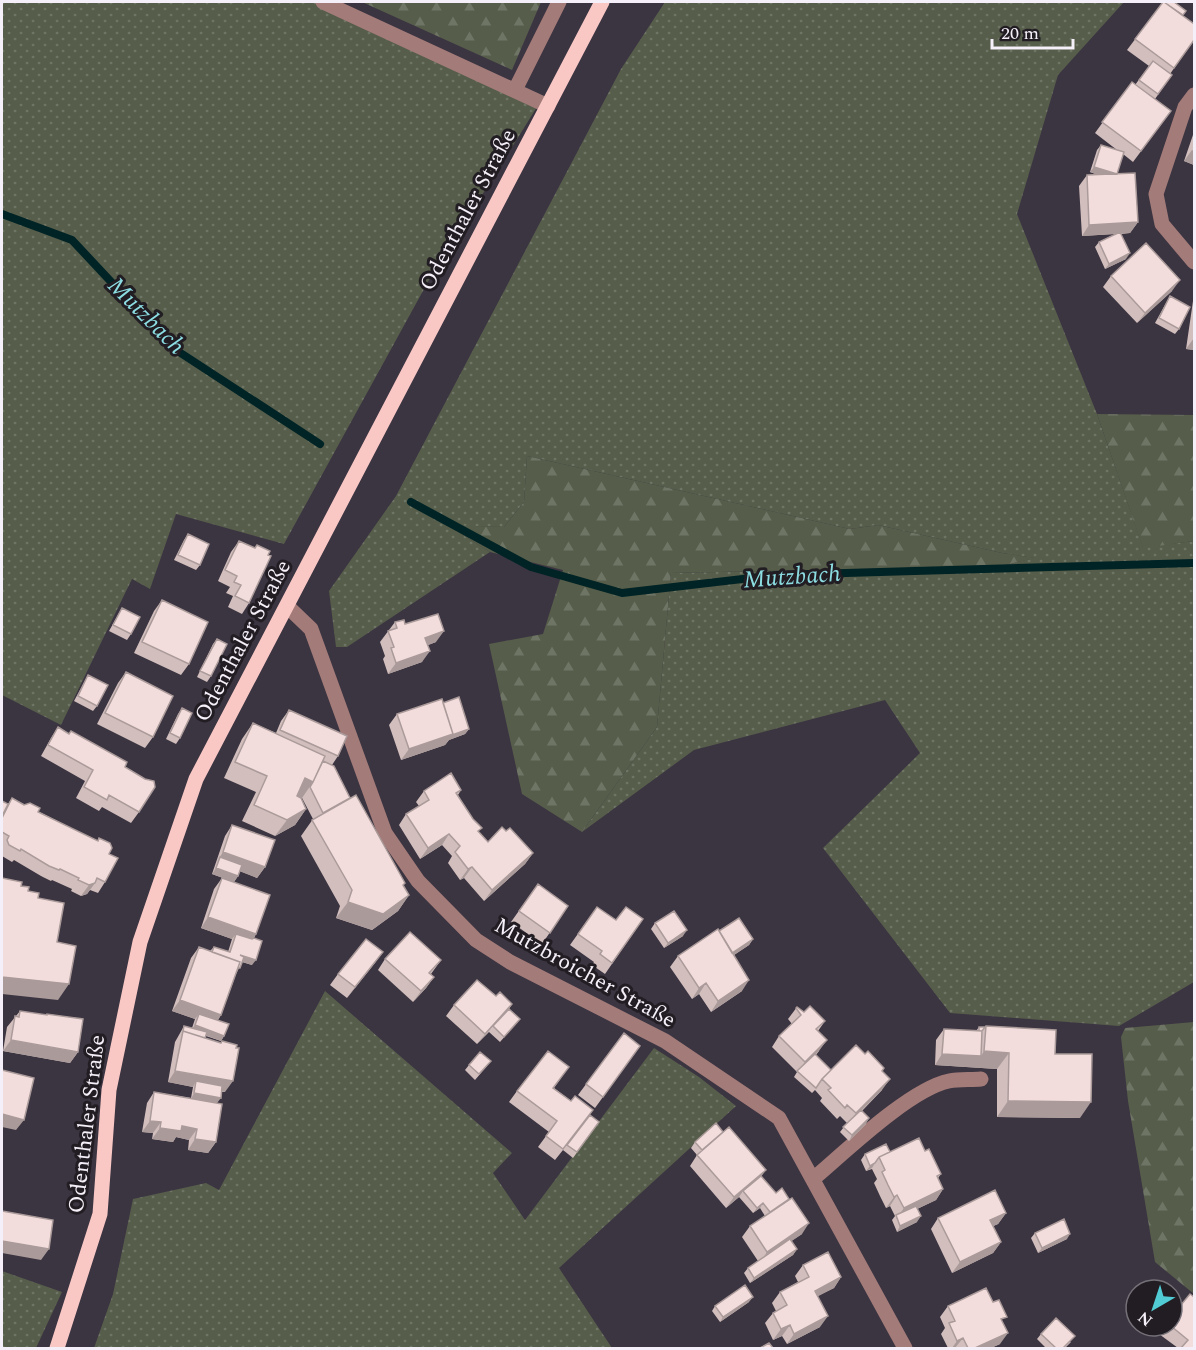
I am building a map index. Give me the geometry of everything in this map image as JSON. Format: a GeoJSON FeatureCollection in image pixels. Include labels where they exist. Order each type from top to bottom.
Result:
{"type":"FeatureCollection","features":[{"type":"Feature","properties":{"kind":"main road","name":"Odenthaler Straße"},"geometry":{"type":"LineString","coordinates":[[57,1348],[100,1214],[110,1090],[140,942],[196,779],[602,2]]}},
{"type":"Feature","properties":{"kind":"street"},"geometry":{"type":"LineString","coordinates":[[323,2],[548,106]]}},
{"type":"Feature","properties":{"kind":"street"},"geometry":{"type":"LineString","coordinates":[[515,90],[559,2]]}},
{"type":"Feature","properties":{"kind":"street"},"geometry":{"type":"LineString","coordinates":[[1194,95],[1185,107],[1156,194],[1162,224],[1194,262]]}},
{"type":"Feature","properties":{"kind":"street","name":"Mutzbroicher Straße"},"geometry":{"type":"LineString","coordinates":[[287,606],[311,628],[385,833],[418,882],[476,940],[510,962],[665,1041],[779,1118],[905,1348]]}},
{"type":"Feature","properties":{"kind":"street"},"geometry":{"type":"LineString","coordinates":[[813,1179],[920,1094],[948,1082],[981,1079]]}},
{"type":"Feature","properties":{"kind":"green space"},"geometry":{"type":"Polygon","coordinates":[[[2,2],[314,2],[483,79],[537,107],[429,280],[284,544],[176,514],[150,589],[132,579],[61,725],[2,695],[2,2]]]}},
{"type":"Feature","properties":{"kind":"green space"},"geometry":{"type":"Polygon","coordinates":[[[362,2],[541,2],[512,70],[362,2]]]}},
{"type":"Feature","properties":{"kind":"green space"},"geometry":{"type":"Polygon","coordinates":[[[665,2],[1124,2],[1058,75],[1017,214],[1097,414],[1143,547],[1194,541],[1194,982],[1119,1026],[950,1013],[823,848],[920,753],[885,700],[694,750],[582,832],[657,727],[671,573],[1001,566],[1034,558],[878,525],[850,529],[527,456],[524,502],[504,527],[449,526],[490,552],[347,647],[336,647],[329,591],[396,496],[621,69],[665,2]]]}},
{"type":"Feature","properties":{"kind":"green space"},"geometry":{"type":"Polygon","coordinates":[[[1097,414],[1194,415],[1194,541],[1143,548],[1097,414]]]}},
{"type":"Feature","properties":{"kind":"green space"},"geometry":{"type":"Polygon","coordinates":[[[527,456],[850,529],[878,525],[1002,553],[1036,558],[1001,566],[671,573],[657,727],[582,832],[522,794],[489,644],[543,634],[563,570],[490,552],[447,525],[504,527],[524,502],[527,456]]]}},
{"type":"Feature","properties":{"kind":"green space"},"geometry":{"type":"Polygon","coordinates":[[[325,991],[512,1153],[493,1173],[525,1220],[654,1048],[699,1077],[736,1106],[559,1268],[612,1348],[94,1348],[113,1294],[133,1199],[206,1183],[219,1190],[325,991]]]}},
{"type":"Feature","properties":{"kind":"green space"},"geometry":{"type":"Polygon","coordinates":[[[1194,1022],[1194,1294],[1184,1286],[1184,1278],[1174,1278],[1155,1262],[1128,1101],[1121,1037],[1125,1028],[1194,1022]]]}},
{"type":"Feature","properties":{"kind":"green space"},"geometry":{"type":"Polygon","coordinates":[[[2,1271],[62,1292],[36,1348],[2,1348],[2,1271]]]}},
{"type":"Feature","properties":{"kind":"building"},"geometry":{"type":"Polygon","coordinates":[[[1163,2],[1194,24],[1194,40],[1174,68],[1135,39],[1163,2]]]}},
{"type":"Feature","properties":{"kind":"building"},"geometry":{"type":"Polygon","coordinates":[[[1164,2],[1174,2],[1186,11],[1183,15],[1164,2]]]}},
{"type":"Feature","properties":{"kind":"building"},"geometry":{"type":"Polygon","coordinates":[[[1153,61],[1172,75],[1158,94],[1139,80],[1153,61]]]}},
{"type":"Feature","properties":{"kind":"building"},"geometry":{"type":"Polygon","coordinates":[[[1132,82],[1171,111],[1141,151],[1102,122],[1132,82]]]}},
{"type":"Feature","properties":{"kind":"building"},"geometry":{"type":"Polygon","coordinates":[[[1101,145],[1124,152],[1117,174],[1094,167],[1101,145]]]}},
{"type":"Feature","properties":{"kind":"building"},"geometry":{"type":"Polygon","coordinates":[[[1135,173],[1138,222],[1089,225],[1087,175],[1135,173]]]}},
{"type":"Feature","properties":{"kind":"building"},"geometry":{"type":"Polygon","coordinates":[[[1120,232],[1130,253],[1109,264],[1099,242],[1120,232]]]}},
{"type":"Feature","properties":{"kind":"building"},"geometry":{"type":"Polygon","coordinates":[[[1146,243],[1180,280],[1145,313],[1111,276],[1146,243]]]}},
{"type":"Feature","properties":{"kind":"building"},"geometry":{"type":"Polygon","coordinates":[[[1170,296],[1190,307],[1179,329],[1159,318],[1170,296]]]}},
{"type":"Feature","properties":{"kind":"building"},"geometry":{"type":"Polygon","coordinates":[[[188,534],[209,544],[200,565],[178,555],[188,534]]]}},
{"type":"Feature","properties":{"kind":"building"},"geometry":{"type":"Polygon","coordinates":[[[239,541],[270,551],[268,555],[271,556],[249,603],[235,596],[241,585],[234,582],[237,576],[225,570],[239,541]]]}},
{"type":"Feature","properties":{"kind":"building"},"geometry":{"type":"Polygon","coordinates":[[[162,600],[208,622],[189,664],[142,642],[162,600]]]}},
{"type":"Feature","properties":{"kind":"building"},"geometry":{"type":"Polygon","coordinates":[[[122,608],[140,617],[131,634],[113,625],[122,608]]]}},
{"type":"Feature","properties":{"kind":"building"},"geometry":{"type":"Polygon","coordinates":[[[438,614],[444,631],[425,638],[430,651],[396,663],[391,648],[394,647],[388,631],[397,628],[395,622],[404,620],[405,624],[438,614]]]}},
{"type":"Feature","properties":{"kind":"building"},"geometry":{"type":"Polygon","coordinates":[[[217,639],[227,644],[211,676],[200,671],[217,639]]]}},
{"type":"Feature","properties":{"kind":"building"},"geometry":{"type":"Polygon","coordinates":[[[126,672],[173,696],[153,737],[105,713],[126,672]]]}},
{"type":"Feature","properties":{"kind":"building"},"geometry":{"type":"Polygon","coordinates":[[[88,675],[108,685],[97,706],[78,696],[88,675]]]}},
{"type":"Feature","properties":{"kind":"building"},"geometry":{"type":"Polygon","coordinates":[[[459,697],[469,729],[452,735],[443,703],[459,697]]]}},
{"type":"Feature","properties":{"kind":"building"},"geometry":{"type":"Polygon","coordinates":[[[442,699],[453,734],[409,749],[397,714],[442,699]]]}},
{"type":"Feature","properties":{"kind":"building"},"geometry":{"type":"Polygon","coordinates":[[[182,708],[192,713],[180,738],[170,733],[182,708]]]}},
{"type":"Feature","properties":{"kind":"building"},"geometry":{"type":"Polygon","coordinates":[[[289,710],[347,736],[338,756],[280,730],[289,710]]]}},
{"type":"Feature","properties":{"kind":"building"},"geometry":{"type":"Polygon","coordinates":[[[253,723],[325,756],[313,782],[305,778],[297,796],[301,798],[306,809],[287,820],[254,805],[267,776],[235,762],[253,723]]]}},
{"type":"Feature","properties":{"kind":"building"},"geometry":{"type":"Polygon","coordinates":[[[58,727],[69,734],[71,731],[127,762],[125,767],[145,779],[154,781],[155,787],[139,812],[109,795],[107,800],[84,787],[93,770],[48,745],[58,727]]]}},
{"type":"Feature","properties":{"kind":"building"},"geometry":{"type":"Polygon","coordinates":[[[323,761],[334,766],[350,798],[323,813],[310,787],[323,761]]]}},
{"type":"Feature","properties":{"kind":"building"},"geometry":{"type":"Polygon","coordinates":[[[451,773],[461,790],[456,793],[473,819],[482,828],[478,831],[488,842],[502,827],[506,831],[510,828],[533,853],[492,890],[472,867],[468,869],[455,852],[460,846],[449,834],[428,848],[406,814],[429,800],[424,791],[451,773]]]}},
{"type":"Feature","properties":{"kind":"building"},"geometry":{"type":"Polygon","coordinates":[[[356,795],[405,883],[403,885],[409,895],[383,914],[348,902],[352,890],[312,820],[356,795]]]}},
{"type":"Feature","properties":{"kind":"building"},"geometry":{"type":"Polygon","coordinates":[[[12,798],[24,805],[30,803],[40,808],[38,812],[98,841],[99,838],[110,843],[112,848],[109,854],[118,858],[105,882],[97,878],[95,883],[89,885],[9,845],[7,840],[9,836],[2,832],[2,818],[12,798]]]}},
{"type":"Feature","properties":{"kind":"building"},"geometry":{"type":"Polygon","coordinates":[[[2,801],[8,804],[2,816],[2,801]]]}},
{"type":"Feature","properties":{"kind":"building"},"geometry":{"type":"Polygon","coordinates":[[[232,825],[275,840],[265,867],[223,852],[232,825]]]}},
{"type":"Feature","properties":{"kind":"building"},"geometry":{"type":"Polygon","coordinates":[[[220,857],[242,865],[238,876],[216,868],[220,857]]]}},
{"type":"Feature","properties":{"kind":"building"},"geometry":{"type":"Polygon","coordinates":[[[2,878],[22,882],[21,886],[29,887],[28,891],[39,893],[38,898],[64,903],[57,942],[76,946],[69,984],[2,977],[2,878]]]}},
{"type":"Feature","properties":{"kind":"building"},"geometry":{"type":"Polygon","coordinates":[[[222,878],[270,895],[256,934],[208,917],[222,878]]]}},
{"type":"Feature","properties":{"kind":"building"},"geometry":{"type":"Polygon","coordinates":[[[538,884],[568,906],[550,933],[519,911],[538,884]]]}},
{"type":"Feature","properties":{"kind":"building"},"geometry":{"type":"Polygon","coordinates":[[[597,907],[616,920],[626,907],[643,919],[612,963],[600,954],[602,951],[578,934],[597,907]]]}},
{"type":"Feature","properties":{"kind":"building"},"geometry":{"type":"Polygon","coordinates":[[[674,911],[687,930],[668,943],[655,923],[674,911]]]}},
{"type":"Feature","properties":{"kind":"building"},"geometry":{"type":"Polygon","coordinates":[[[739,918],[753,939],[732,953],[719,931],[739,918]]]}},
{"type":"Feature","properties":{"kind":"building"},"geometry":{"type":"Polygon","coordinates":[[[718,929],[749,980],[718,1001],[706,983],[699,988],[678,956],[718,929]]]}},
{"type":"Feature","properties":{"kind":"building"},"geometry":{"type":"Polygon","coordinates":[[[410,932],[441,960],[429,973],[434,977],[421,991],[385,959],[410,932]]]}},
{"type":"Feature","properties":{"kind":"building"},"geometry":{"type":"Polygon","coordinates":[[[236,934],[262,941],[256,960],[240,955],[244,957],[240,968],[238,968],[240,962],[212,952],[214,947],[230,952],[236,934]]]}},
{"type":"Feature","properties":{"kind":"building"},"geometry":{"type":"Polygon","coordinates":[[[366,939],[383,952],[355,987],[338,974],[366,939]]]}},
{"type":"Feature","properties":{"kind":"building"},"geometry":{"type":"Polygon","coordinates":[[[199,947],[240,962],[221,1015],[180,1000],[199,947]]]}},
{"type":"Feature","properties":{"kind":"building"},"geometry":{"type":"Polygon","coordinates":[[[477,980],[496,996],[500,992],[512,1004],[485,1034],[454,1005],[477,980]]]}},
{"type":"Feature","properties":{"kind":"building"},"geometry":{"type":"Polygon","coordinates":[[[810,1006],[825,1021],[816,1029],[827,1040],[805,1062],[779,1036],[801,1015],[797,1007],[804,1012],[810,1006]]]}},
{"type":"Feature","properties":{"kind":"building"},"geometry":{"type":"Polygon","coordinates":[[[509,1009],[520,1019],[504,1037],[493,1026],[509,1009]]]}},
{"type":"Feature","properties":{"kind":"building"},"geometry":{"type":"Polygon","coordinates":[[[20,1011],[83,1019],[78,1052],[11,1040],[15,1016],[19,1017],[20,1011]]]}},
{"type":"Feature","properties":{"kind":"building"},"geometry":{"type":"Polygon","coordinates":[[[199,1014],[229,1024],[224,1036],[195,1025],[199,1014]]]}},
{"type":"Feature","properties":{"kind":"building"},"geometry":{"type":"Polygon","coordinates":[[[184,1026],[207,1032],[205,1038],[183,1031],[184,1026]]]}},
{"type":"Feature","properties":{"kind":"building"},"geometry":{"type":"Polygon","coordinates":[[[986,1026],[1056,1030],[1055,1054],[1092,1054],[1091,1102],[1008,1101],[1009,1053],[984,1051],[986,1026]]]}},
{"type":"Feature","properties":{"kind":"building"},"geometry":{"type":"Polygon","coordinates":[[[944,1029],[982,1031],[981,1056],[942,1054],[944,1029]]]}},
{"type":"Feature","properties":{"kind":"building"},"geometry":{"type":"Polygon","coordinates":[[[183,1031],[221,1043],[222,1041],[237,1045],[236,1048],[239,1048],[233,1081],[175,1071],[183,1031]]]}},
{"type":"Feature","properties":{"kind":"building"},"geometry":{"type":"Polygon","coordinates":[[[624,1033],[640,1046],[603,1097],[586,1084],[624,1033]]]}},
{"type":"Feature","properties":{"kind":"building"},"geometry":{"type":"Polygon","coordinates":[[[856,1045],[865,1054],[868,1051],[884,1068],[882,1071],[890,1079],[856,1113],[847,1105],[845,1108],[828,1090],[831,1088],[822,1079],[856,1045]]]}},
{"type":"Feature","properties":{"kind":"building"},"geometry":{"type":"Polygon","coordinates":[[[548,1051],[569,1067],[553,1088],[571,1101],[575,1096],[593,1110],[563,1149],[546,1136],[557,1121],[517,1091],[548,1051]]]}},
{"type":"Feature","properties":{"kind":"building"},"geometry":{"type":"Polygon","coordinates":[[[480,1052],[491,1061],[479,1074],[469,1065],[480,1052]]]}},
{"type":"Feature","properties":{"kind":"building"},"geometry":{"type":"Polygon","coordinates":[[[815,1054],[831,1070],[816,1088],[797,1071],[815,1054]]]}},
{"type":"Feature","properties":{"kind":"building"},"geometry":{"type":"Polygon","coordinates":[[[2,1070],[34,1078],[24,1120],[2,1114],[2,1070]]]}},
{"type":"Feature","properties":{"kind":"building"},"geometry":{"type":"Polygon","coordinates":[[[196,1081],[222,1086],[221,1098],[194,1093],[196,1081]]]}},
{"type":"Feature","properties":{"kind":"building"},"geometry":{"type":"Polygon","coordinates":[[[154,1092],[222,1104],[216,1142],[195,1139],[197,1129],[182,1126],[181,1131],[160,1128],[161,1122],[150,1121],[154,1092]]]}},
{"type":"Feature","properties":{"kind":"building"},"geometry":{"type":"Polygon","coordinates":[[[861,1110],[869,1118],[852,1135],[843,1127],[861,1110]]]}},
{"type":"Feature","properties":{"kind":"building"},"geometry":{"type":"Polygon","coordinates":[[[590,1115],[599,1122],[577,1152],[567,1145],[590,1115]]]}},
{"type":"Feature","properties":{"kind":"building"},"geometry":{"type":"Polygon","coordinates":[[[716,1123],[723,1132],[702,1150],[695,1142],[716,1123]]]}},
{"type":"Feature","properties":{"kind":"building"},"geometry":{"type":"Polygon","coordinates":[[[729,1127],[766,1170],[734,1197],[697,1155],[729,1127]]]}},
{"type":"Feature","properties":{"kind":"building"},"geometry":{"type":"Polygon","coordinates":[[[919,1138],[925,1151],[929,1149],[941,1174],[937,1176],[943,1189],[904,1208],[897,1195],[894,1197],[888,1185],[879,1157],[919,1138]]]}},
{"type":"Feature","properties":{"kind":"building"},"geometry":{"type":"Polygon","coordinates":[[[886,1144],[890,1152],[879,1157],[870,1166],[865,1154],[886,1144]]]}},
{"type":"Feature","properties":{"kind":"building"},"geometry":{"type":"Polygon","coordinates":[[[761,1176],[776,1193],[782,1188],[789,1199],[770,1212],[763,1203],[757,1208],[743,1191],[761,1176]]]}},
{"type":"Feature","properties":{"kind":"building"},"geometry":{"type":"Polygon","coordinates":[[[995,1190],[1006,1213],[990,1220],[1001,1242],[960,1262],[938,1218],[995,1190]]]}},
{"type":"Feature","properties":{"kind":"building"},"geometry":{"type":"Polygon","coordinates":[[[792,1198],[809,1223],[767,1252],[750,1226],[792,1198]]]}},
{"type":"Feature","properties":{"kind":"building"},"geometry":{"type":"Polygon","coordinates":[[[916,1206],[921,1216],[900,1226],[896,1215],[916,1206]]]}},
{"type":"Feature","properties":{"kind":"building"},"geometry":{"type":"Polygon","coordinates":[[[2,1211],[53,1220],[49,1249],[2,1241],[2,1211]]]}},
{"type":"Feature","properties":{"kind":"building"},"geometry":{"type":"Polygon","coordinates":[[[1064,1219],[1070,1234],[1042,1248],[1035,1233],[1064,1219]]]}},
{"type":"Feature","properties":{"kind":"building"},"geometry":{"type":"Polygon","coordinates":[[[790,1239],[797,1249],[754,1278],[748,1268],[790,1239]]]}},
{"type":"Feature","properties":{"kind":"building"},"geometry":{"type":"Polygon","coordinates":[[[828,1252],[841,1277],[815,1291],[828,1316],[794,1334],[790,1325],[781,1329],[773,1313],[787,1305],[780,1292],[809,1277],[803,1265],[828,1252]]]}},
{"type":"Feature","properties":{"kind":"building"},"geometry":{"type":"Polygon","coordinates":[[[745,1285],[753,1297],[723,1317],[715,1306],[745,1285]]]}},
{"type":"Feature","properties":{"kind":"building"},"geometry":{"type":"Polygon","coordinates":[[[986,1288],[993,1302],[999,1300],[1007,1317],[1001,1319],[1008,1333],[975,1348],[968,1348],[963,1338],[957,1341],[949,1323],[955,1321],[948,1306],[986,1288]]]}},
{"type":"Feature","properties":{"kind":"building"},"geometry":{"type":"Polygon","coordinates":[[[1190,1294],[1194,1297],[1194,1348],[1181,1348],[1188,1340],[1184,1337],[1184,1301],[1190,1294]]]}},
{"type":"Feature","properties":{"kind":"building"},"geometry":{"type":"Polygon","coordinates":[[[1056,1318],[1075,1336],[1063,1348],[1056,1348],[1041,1334],[1056,1318]]]}},
{"type":"Feature","properties":{"kind":"building"},"geometry":{"type":"Polygon","coordinates":[[[769,1343],[773,1348],[760,1348],[769,1343]]]}},
{"type":"Feature","properties":{"kind":"waterway","name":"Mutzbach"},"geometry":{"type":"LineString","coordinates":[[2,214],[72,240],[173,348],[320,444]]}},
{"type":"Feature","properties":{"kind":"waterway","name":"Mutzbach"},"geometry":{"type":"LineString","coordinates":[[411,502],[531,567],[622,593],[777,575],[1194,563]]}}]}
